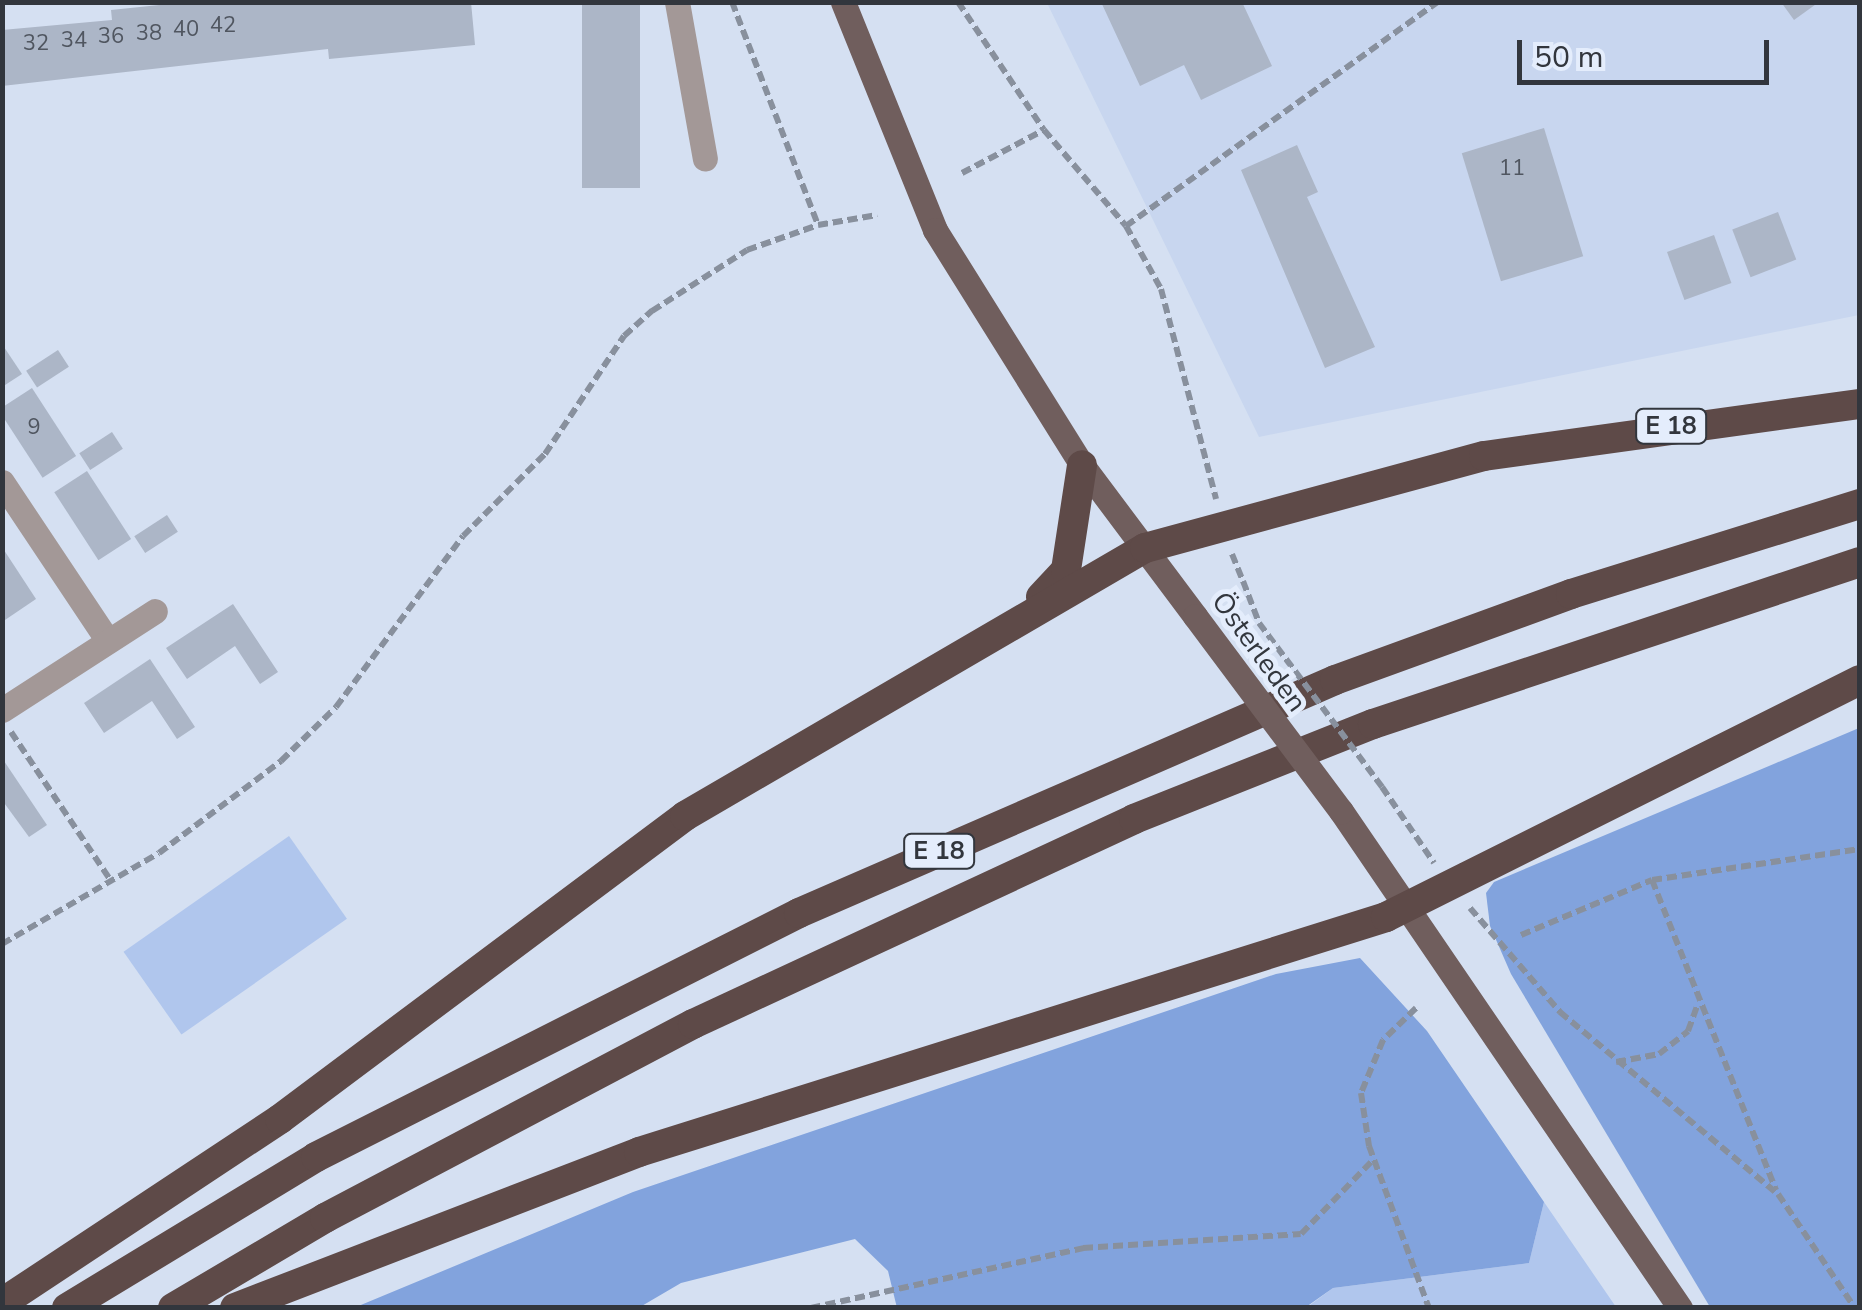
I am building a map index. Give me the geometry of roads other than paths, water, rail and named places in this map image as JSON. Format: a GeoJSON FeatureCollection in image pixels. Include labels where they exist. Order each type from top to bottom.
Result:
{"type":"FeatureCollection","features":[{"type":"Feature","properties":{"kind":"highway","name":"E 18"},"geometry":{"type":"LineString","coordinates":[[2,1303],[280,1119],[685,816],[1025,614],[1145,548],[1484,456],[1860,404]]}},
{"type":"Feature","properties":{"kind":"highway"},"geometry":{"type":"LineString","coordinates":[[1025,614],[1066,570],[1082,464]]}},
{"type":"Feature","properties":{"kind":"highway","name":"E 18"},"geometry":{"type":"LineString","coordinates":[[67,1308],[316,1157],[816,905],[1335,680],[1571,594],[1860,504]]}},
{"type":"Feature","properties":{"kind":"highway","name":"E 18"},"geometry":{"type":"LineString","coordinates":[[173,1308],[325,1218],[693,1024],[1134,819],[1373,724],[1860,562]]}},
{"type":"Feature","properties":{"kind":"highway"},"geometry":{"type":"LineString","coordinates":[[234,1308],[638,1152],[1181,985],[1411,904],[1860,680]]}},
{"type":"Feature","properties":{"kind":"main road","name":"Österleden"},"geometry":{"type":"LineString","coordinates":[[843,2],[935,230],[1082,464],[1411,904],[1680,1308]]}},
{"type":"Feature","properties":{"kind":"street"},"geometry":{"type":"LineString","coordinates":[[677,2],[705,159]]}},
{"type":"Feature","properties":{"kind":"street"},"geometry":{"type":"LineString","coordinates":[[2,482],[108,642]]}},
{"type":"Feature","properties":{"kind":"street"},"geometry":{"type":"LineString","coordinates":[[2,710],[156,611]]}}]}
